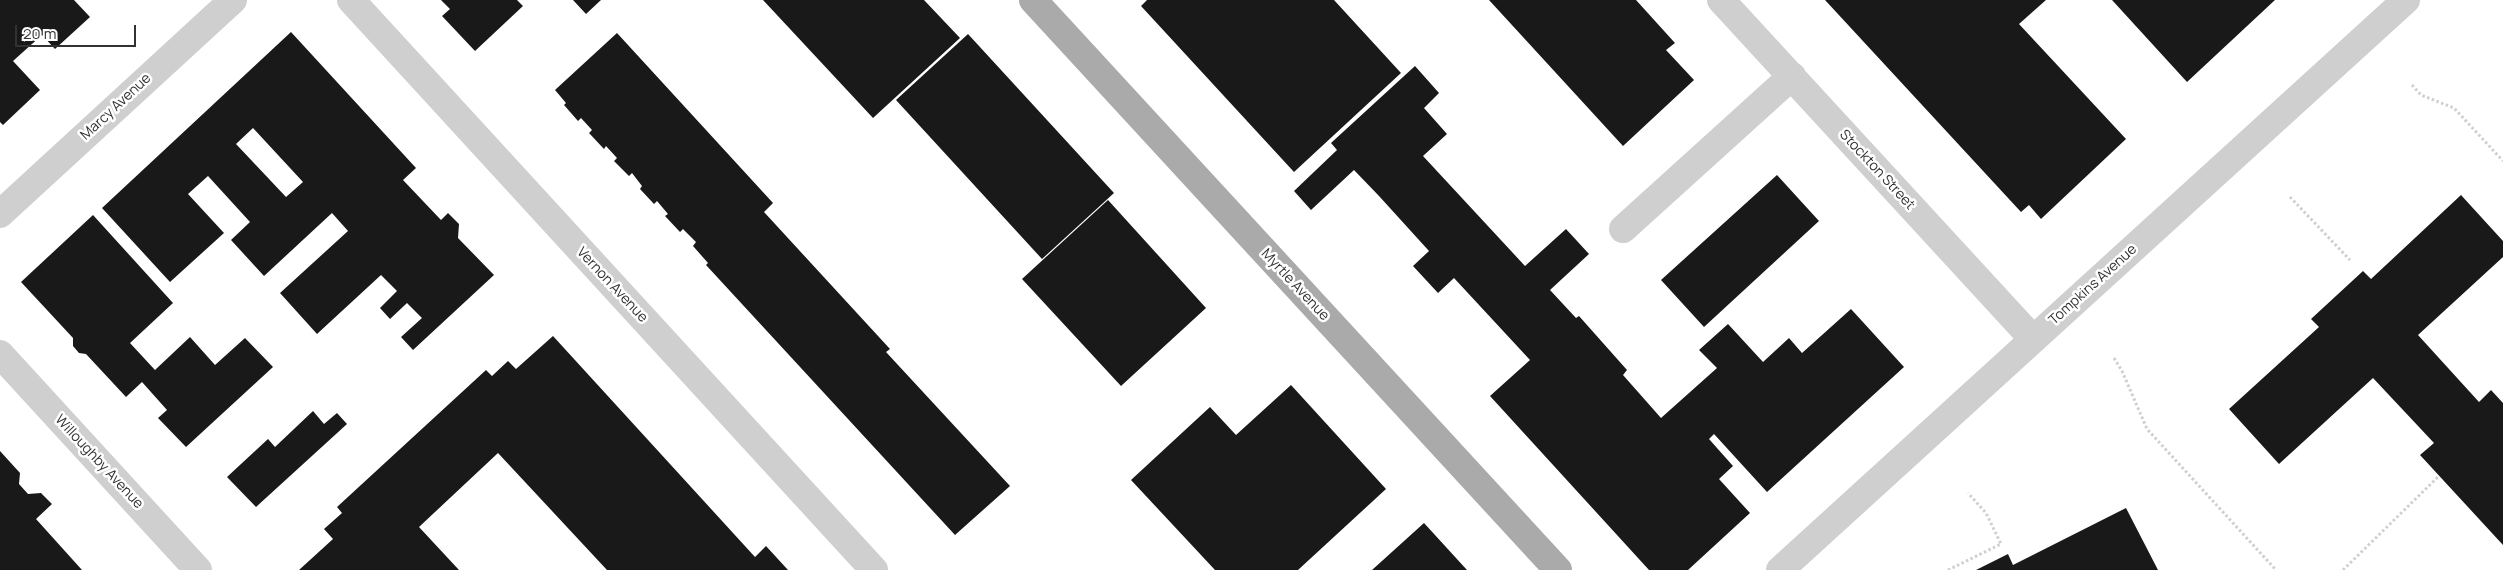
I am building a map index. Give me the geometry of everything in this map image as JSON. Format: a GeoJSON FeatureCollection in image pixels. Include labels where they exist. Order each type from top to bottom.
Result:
{"type":"FeatureCollection","features":[{"type":"Feature","properties":{"kind":"main road","name":"Myrtle Avenue"},"geometry":{"type":"LineString","coordinates":[[1033,0],[1558,570]]}},
{"type":"Feature","properties":{"kind":"street","name":"Marcy Avenue"},"geometry":{"type":"LineString","coordinates":[[0,214],[233,0]]}},
{"type":"Feature","properties":{"kind":"street","name":"Vernon Avenue"},"geometry":{"type":"LineString","coordinates":[[350,0],[874,570]]}},
{"type":"Feature","properties":{"kind":"street","name":"Stockton Street"},"geometry":{"type":"LineString","coordinates":[[1721,0],[2033,339]]}},
{"type":"Feature","properties":{"kind":"street","name":"Tompkins Avenue"},"geometry":{"type":"LineString","coordinates":[[1780,570],[2402,1]]}},
{"type":"Feature","properties":{"kind":"street"},"geometry":{"type":"LineString","coordinates":[[1623,229],[1792,76]]}},
{"type":"Feature","properties":{"kind":"street","name":"Willoughby Avenue"},"geometry":{"type":"LineString","coordinates":[[0,354],[198,570]]}},
{"type":"Feature","properties":{"kind":"path"},"geometry":{"type":"LineString","coordinates":[[2412,85],[2421,95],[2454,108],[2503,160]]}},
{"type":"Feature","properties":{"kind":"path"},"geometry":{"type":"LineString","coordinates":[[2290,197],[2350,260]]}},
{"type":"Feature","properties":{"kind":"path"},"geometry":{"type":"LineString","coordinates":[[2114,358],[2122,370],[2147,429],[2276,570]]}},
{"type":"Feature","properties":{"kind":"path"},"geometry":{"type":"LineString","coordinates":[[2343,570],[2439,476]]}},
{"type":"Feature","properties":{"kind":"path"},"geometry":{"type":"LineString","coordinates":[[1948,570],[2001,544],[1986,513],[1968,493]]}},
{"type":"Feature","properties":{"kind":"building"},"geometry":{"type":"Polygon","coordinates":[[[0,0],[74,0],[90,17],[55,49],[42,35],[13,61],[40,90],[3,125],[0,122],[0,0]]]}},
{"type":"Feature","properties":{"kind":"building"},"geometry":{"type":"Polygon","coordinates":[[[441,0],[517,0],[523,6],[475,51],[442,16],[450,9],[441,0]]]}},
{"type":"Feature","properties":{"kind":"building"},"geometry":{"type":"Polygon","coordinates":[[[573,0],[601,0],[586,14],[573,0]]]}},
{"type":"Feature","properties":{"kind":"building"},"geometry":{"type":"Polygon","coordinates":[[[763,0],[924,0],[960,38],[873,118],[763,0]]]}},
{"type":"Feature","properties":{"kind":"building"},"geometry":{"type":"Polygon","coordinates":[[[1147,0],[1334,0],[1401,73],[1294,172],[1141,6],[1147,0]]]}},
{"type":"Feature","properties":{"kind":"building"},"geometry":{"type":"Polygon","coordinates":[[[1489,0],[1636,0],[1675,43],[1666,50],[1694,80],[1623,146],[1489,0]]]}},
{"type":"Feature","properties":{"kind":"building"},"geometry":{"type":"Polygon","coordinates":[[[1825,0],[2046,0],[2019,24],[2126,139],[2041,219],[2029,205],[2021,212],[1825,0]]]}},
{"type":"Feature","properties":{"kind":"building"},"geometry":{"type":"Polygon","coordinates":[[[2112,0],[2275,0],[2187,82],[2112,0]]]}},
{"type":"Feature","properties":{"kind":"building"},"geometry":{"type":"Polygon","coordinates":[[[291,32],[416,168],[403,180],[441,220],[448,213],[459,224],[458,238],[494,275],[413,350],[401,337],[422,318],[407,303],[390,319],[380,308],[397,291],[381,275],[317,334],[280,293],[348,231],[332,213],[264,276],[231,240],[250,222],[208,176],[188,194],[224,233],[170,282],[102,208],[291,32]],[[253,128],[236,144],[286,197],[303,182],[253,128]]]}},
{"type":"Feature","properties":{"kind":"building"},"geometry":{"type":"Polygon","coordinates":[[[617,33],[773,203],[764,212],[890,349],[886,352],[1010,486],[955,535],[706,265],[708,263],[693,246],[696,242],[683,229],[680,232],[665,216],[668,214],[657,201],[654,204],[640,189],[642,186],[632,173],[629,176],[614,161],[617,158],[606,146],[604,149],[589,133],[592,130],[581,118],[578,121],[564,105],[566,103],[555,90],[617,33]]]}},
{"type":"Feature","properties":{"kind":"building"},"geometry":{"type":"Polygon","coordinates":[[[968,34],[1114,193],[1042,259],[896,100],[968,34]]]}},
{"type":"Feature","properties":{"kind":"building"},"geometry":{"type":"Polygon","coordinates":[[[1415,66],[1439,93],[1424,108],[1447,134],[1423,156],[1525,266],[1566,229],[1589,254],[1550,290],[1576,318],[1579,316],[1627,370],[1623,375],[1661,418],[1717,368],[1699,350],[1728,324],[1763,362],[1789,338],[1802,353],[1851,309],[1904,367],[1767,492],[1714,434],[1709,439],[1733,466],[1719,479],[1750,513],[1688,570],[1649,570],[1490,396],[1530,360],[1454,278],[1438,293],[1413,266],[1429,251],[1379,196],[1354,170],[1311,210],[1294,191],[1337,150],[1331,143],[1415,66]]]}},
{"type":"Feature","properties":{"kind":"building"},"geometry":{"type":"Polygon","coordinates":[[[1777,175],[1819,221],[1704,327],[1661,280],[1777,175]]]}},
{"type":"Feature","properties":{"kind":"building"},"geometry":{"type":"Polygon","coordinates":[[[2461,195],[2503,241],[2503,257],[2418,335],[2479,402],[2491,390],[2503,403],[2503,545],[2420,455],[2434,443],[2373,378],[2279,464],[2229,409],[2319,327],[2311,319],[2363,271],[2371,279],[2461,195]]]}},
{"type":"Feature","properties":{"kind":"building"},"geometry":{"type":"Polygon","coordinates":[[[1108,200],[1206,308],[1121,386],[1022,279],[1108,200]]]}},
{"type":"Feature","properties":{"kind":"building"},"geometry":{"type":"Polygon","coordinates":[[[93,215],[173,303],[130,343],[155,370],[190,337],[215,365],[245,338],[273,367],[186,447],[158,418],[167,410],[142,382],[126,397],[86,354],[79,353],[73,346],[73,338],[21,282],[93,215]]]}},
{"type":"Feature","properties":{"kind":"building"},"geometry":{"type":"Polygon","coordinates":[[[553,336],[755,557],[766,546],[788,570],[607,570],[498,453],[419,527],[459,570],[299,570],[333,539],[324,529],[342,513],[337,507],[486,370],[492,376],[508,361],[516,369],[553,336]]]}},
{"type":"Feature","properties":{"kind":"building"},"geometry":{"type":"Polygon","coordinates":[[[1291,385],[1386,489],[1298,570],[1215,570],[1131,480],[1210,407],[1236,435],[1291,385]]]}},
{"type":"Feature","properties":{"kind":"building"},"geometry":{"type":"Polygon","coordinates":[[[313,411],[324,424],[337,413],[347,424],[256,507],[227,477],[268,439],[275,447],[313,411]]]}},
{"type":"Feature","properties":{"kind":"building"},"geometry":{"type":"Polygon","coordinates":[[[0,451],[20,473],[19,484],[28,494],[41,493],[52,504],[36,519],[82,570],[0,570],[0,451]]]}},
{"type":"Feature","properties":{"kind":"building"},"geometry":{"type":"Polygon","coordinates":[[[2126,508],[2158,570],[1976,570],[2008,554],[2013,565],[2126,508]]]}},
{"type":"Feature","properties":{"kind":"building"},"geometry":{"type":"Polygon","coordinates":[[[1424,523],[1467,570],[1372,570],[1424,523]]]}}]}
